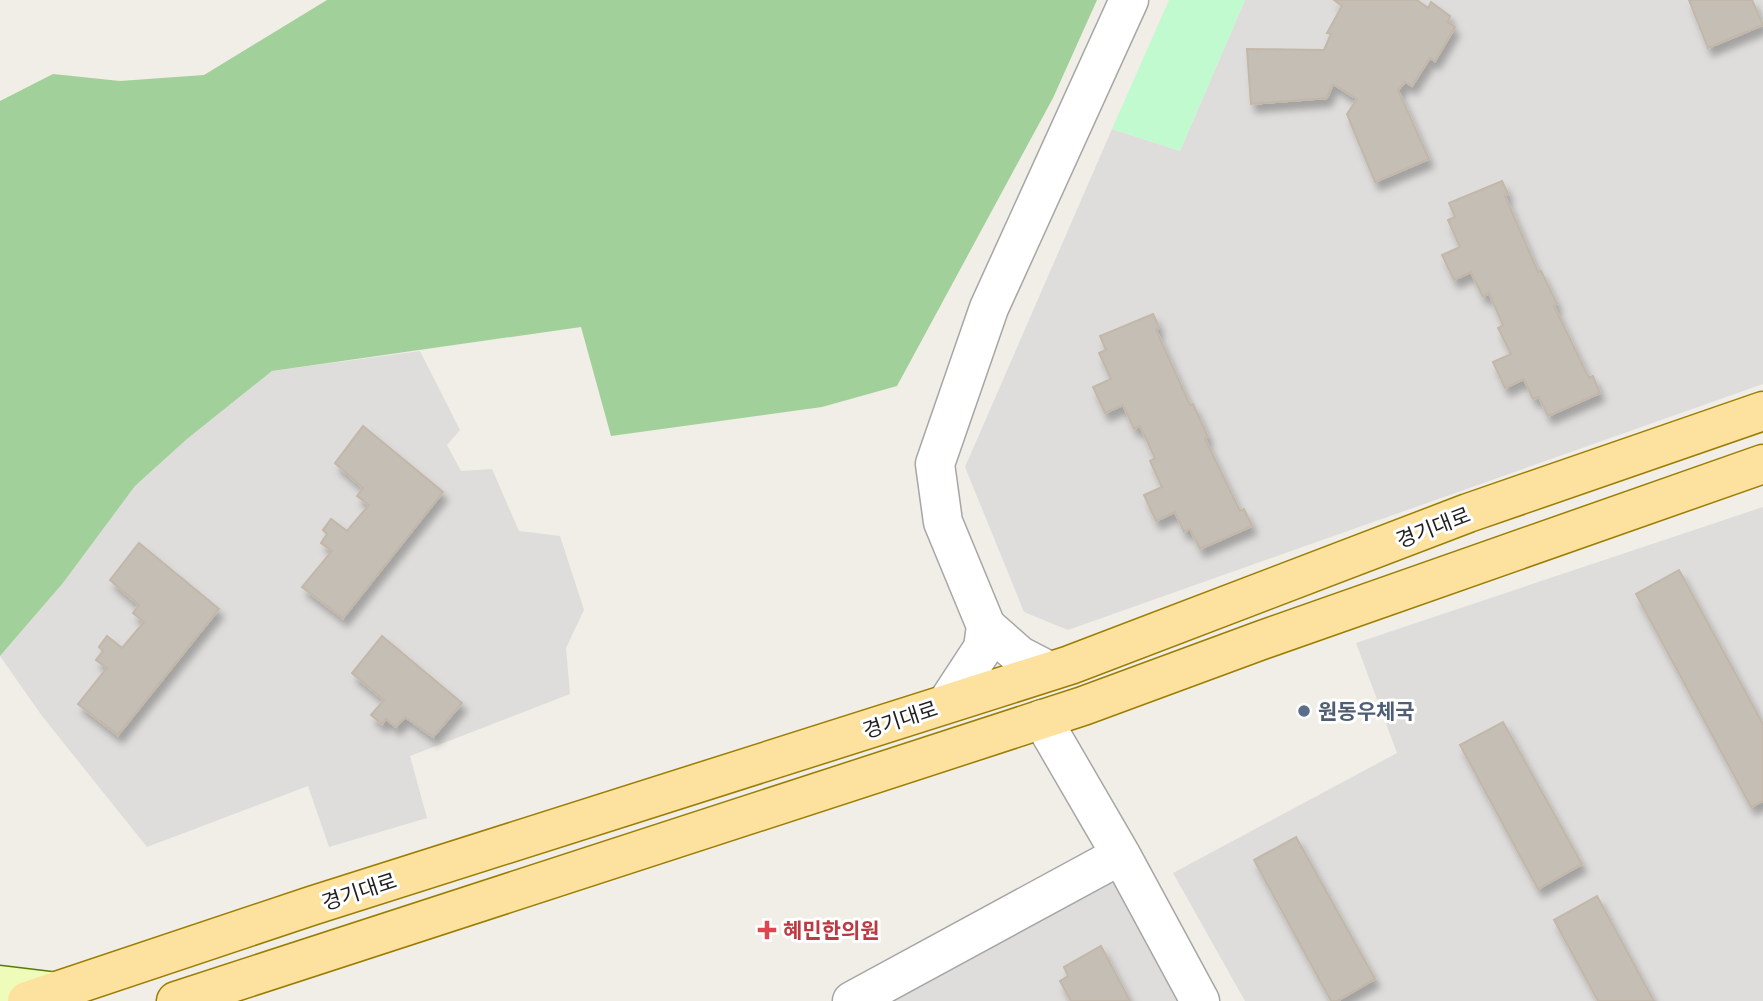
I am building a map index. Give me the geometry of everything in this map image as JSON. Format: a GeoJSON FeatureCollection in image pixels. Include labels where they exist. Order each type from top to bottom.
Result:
{"type":"FeatureCollection","features":[{"type":"Feature","properties":{"kind":"main road","name":"경기대로"},"geometry":{"type":"LineString","coordinates":[[42,996],[311,906],[1049,671],[1468,513],[1763,411]]}},
{"type":"Feature","properties":{"kind":"main road","name":"경기대로"},"geometry":{"type":"LineString","coordinates":[[176,1001],[1042,719],[1763,464]]}},
{"type":"Feature","properties":{"kind":"main road"},"geometry":{"type":"LineString","coordinates":[[0,985],[42,996]]}},
{"type":"Feature","properties":{"kind":"street"},"geometry":{"type":"LineString","coordinates":[[1049,671],[1020,656],[986,626],[943,522],[935,464],[989,308],[1129,0]]}},
{"type":"Feature","properties":{"kind":"street"},"geometry":{"type":"LineString","coordinates":[[947,704],[983,648],[986,626]]}},
{"type":"Feature","properties":{"kind":"street"},"geometry":{"type":"LineString","coordinates":[[1042,719],[1121,855],[1200,1001]]}},
{"type":"Feature","properties":{"kind":"street"},"geometry":{"type":"LineString","coordinates":[[852,1001],[1121,855]]}},
{"type":"Feature","properties":{"kind":"shaded area"},"geometry":{"type":"Polygon","coordinates":[[[1245,0],[1763,0],[1763,384],[1068,630],[1024,612],[965,467],[1112,129],[1180,151],[1245,0]]]}},
{"type":"Feature","properties":{"kind":"shaded area"},"geometry":{"type":"Polygon","coordinates":[[[420,351],[460,430],[447,445],[461,471],[492,469],[519,531],[560,536],[584,610],[566,648],[570,694],[410,756],[427,818],[329,847],[308,786],[147,847],[42,716],[0,656],[63,583],[135,486],[187,439],[272,371],[420,351]]]}},
{"type":"Feature","properties":{"kind":"shaded area"},"geometry":{"type":"Polygon","coordinates":[[[1763,507],[1763,1001],[1245,1001],[1173,873],[1397,753],[1356,643],[1763,507]]]}},
{"type":"Feature","properties":{"kind":"shaded area"},"geometry":{"type":"Polygon","coordinates":[[[1099,881],[1119,885],[1179,1001],[884,1001],[1099,881]]]}},
{"type":"Feature","properties":{"kind":"green space"},"geometry":{"type":"Polygon","coordinates":[[[327,0],[1097,0],[1053,98],[897,386],[822,407],[611,436],[581,327],[272,371],[187,439],[135,486],[63,583],[0,656],[0,101],[53,74],[120,81],[204,75],[327,0]]]}},
{"type":"Feature","properties":{"kind":"green space"},"geometry":{"type":"Polygon","coordinates":[[[1169,0],[1245,0],[1180,151],[1112,129],[1169,0]]]}},
{"type":"Feature","properties":{"kind":"building"},"geometry":{"type":"Polygon","coordinates":[[[1334,0],[1417,0],[1428,8],[1431,2],[1450,16],[1448,22],[1455,27],[1435,61],[1430,58],[1412,86],[1405,82],[1398,90],[1429,159],[1375,182],[1347,114],[1357,99],[1333,84],[1327,98],[1251,104],[1247,49],[1324,50],[1331,34],[1327,33],[1342,6],[1334,0]]]}},
{"type":"Feature","properties":{"kind":"building"},"geometry":{"type":"Polygon","coordinates":[[[1689,0],[1752,0],[1763,25],[1708,48],[1689,0]]]}},
{"type":"Feature","properties":{"kind":"building"},"geometry":{"type":"Polygon","coordinates":[[[1502,181],[1508,194],[1505,196],[1538,272],[1541,271],[1557,304],[1554,306],[1589,378],[1593,376],[1600,393],[1548,416],[1539,397],[1533,399],[1524,379],[1505,388],[1493,362],[1511,354],[1498,328],[1503,325],[1489,293],[1483,297],[1471,272],[1454,280],[1442,255],[1460,247],[1448,220],[1455,217],[1449,203],[1502,181]]]}},
{"type":"Feature","properties":{"kind":"building"},"geometry":{"type":"Polygon","coordinates":[[[1153,314],[1159,327],[1156,330],[1190,405],[1193,404],[1208,437],[1205,439],[1240,511],[1244,509],[1252,526],[1200,549],[1190,529],[1184,532],[1175,512],[1156,521],[1144,495],[1162,487],[1150,461],[1155,458],[1140,426],[1134,429],[1123,405],[1105,413],[1093,387],[1111,379],[1099,353],[1106,350],[1100,336],[1153,314]]]}},
{"type":"Feature","properties":{"kind":"building"},"geometry":{"type":"Polygon","coordinates":[[[363,426],[443,492],[343,618],[302,587],[332,551],[321,543],[327,534],[323,530],[331,519],[347,531],[369,505],[357,496],[363,488],[335,463],[363,426]]]}},
{"type":"Feature","properties":{"kind":"building"},"geometry":{"type":"Polygon","coordinates":[[[139,543],[219,609],[118,735],[78,704],[107,668],[96,660],[103,651],[99,647],[107,636],[122,648],[144,622],[133,613],[139,605],[110,580],[139,543]]]}},
{"type":"Feature","properties":{"kind":"building"},"geometry":{"type":"Polygon","coordinates":[[[1679,570],[1763,724],[1763,801],[1751,807],[1636,594],[1679,570]]]}},
{"type":"Feature","properties":{"kind":"building"},"geometry":{"type":"Polygon","coordinates":[[[382,636],[462,703],[433,737],[405,717],[396,727],[386,719],[382,724],[371,715],[384,700],[352,673],[382,636]]]}},
{"type":"Feature","properties":{"kind":"building"},"geometry":{"type":"Polygon","coordinates":[[[1503,722],[1582,864],[1538,889],[1460,745],[1503,722]]]}},
{"type":"Feature","properties":{"kind":"building"},"geometry":{"type":"Polygon","coordinates":[[[1296,837],[1375,979],[1337,1001],[1331,1001],[1254,860],[1296,837]]]}},
{"type":"Feature","properties":{"kind":"building"},"geometry":{"type":"Polygon","coordinates":[[[1597,896],[1654,1001],[1598,1001],[1554,920],[1597,896]]]}},
{"type":"Feature","properties":{"kind":"building"},"geometry":{"type":"Polygon","coordinates":[[[1101,946],[1130,1001],[1071,1001],[1060,981],[1068,976],[1064,967],[1101,946]]]}},
{"type":"Feature","properties":{"kind":"place","name":"원동우체국"},"geometry":{"type":"Point","coordinates":[1304,711]}},
{"type":"Feature","properties":{"kind":"place","name":"혜민한의원"},"geometry":{"type":"Point","coordinates":[767,930]}}]}
